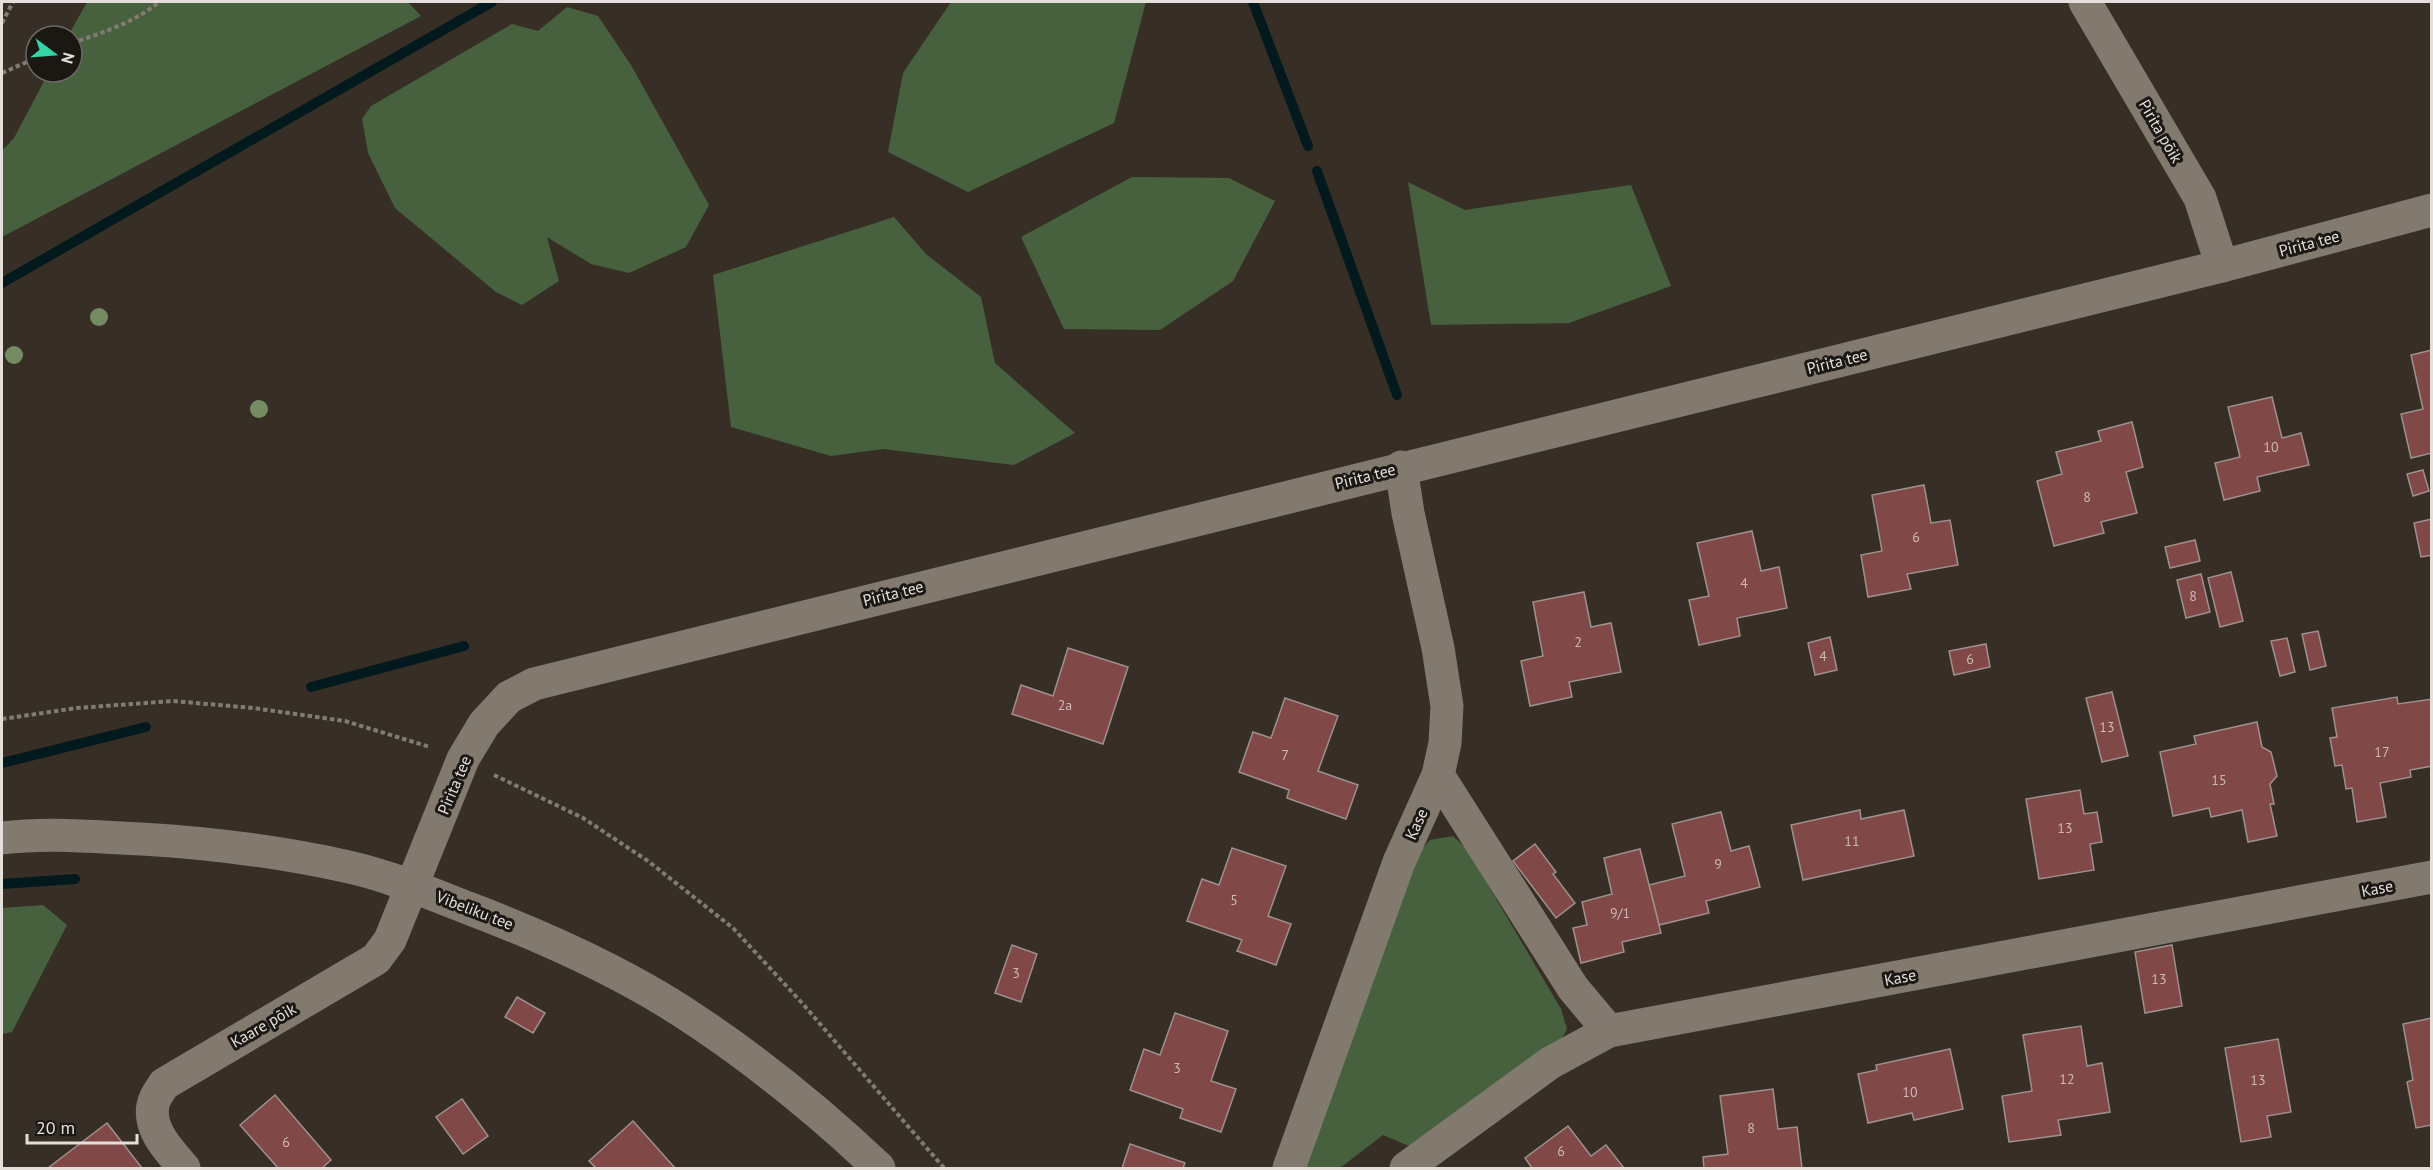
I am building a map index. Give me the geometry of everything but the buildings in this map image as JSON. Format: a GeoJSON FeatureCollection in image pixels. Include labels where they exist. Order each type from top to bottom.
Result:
{"type":"FeatureCollection","features":[{"type":"Feature","properties":{"kind":"street","name":"Pirita põik"},"geometry":{"type":"LineString","coordinates":[[2085,2],[2200,198],[2222,266]]}},
{"type":"Feature","properties":{"kind":"street","name":"Pirita tee"},"geometry":{"type":"LineString","coordinates":[[413,886],[463,759],[484,724],[509,697],[542,681],[2222,266],[2432,210]]}},
{"type":"Feature","properties":{"kind":"street","name":"Kase"},"geometry":{"type":"LineString","coordinates":[[1289,1168],[1400,862],[1438,775],[1444,742],[1447,706],[1438,648],[1408,513],[1401,467]]}},
{"type":"Feature","properties":{"kind":"street"},"geometry":{"type":"LineString","coordinates":[[1438,775],[1567,979],[1609,1031]]}},
{"type":"Feature","properties":{"kind":"street","name":"Vibeliku tee"},"geometry":{"type":"LineString","coordinates":[[2,838],[39,833],[203,843],[350,867],[413,886],[515,926],[605,968],[697,1021],[784,1086],[847,1137],[879,1168]]}},
{"type":"Feature","properties":{"kind":"street","name":"Kase"},"geometry":{"type":"LineString","coordinates":[[1406,1168],[1550,1063],[1609,1031],[2432,877]]}},
{"type":"Feature","properties":{"kind":"street","name":"Kaare põik"},"geometry":{"type":"LineString","coordinates":[[184,1168],[161,1140],[153,1123],[153,1105],[164,1084],[376,960],[390,940],[413,886]]}},
{"type":"Feature","properties":{"kind":"path"},"geometry":{"type":"LineString","coordinates":[[2,23],[13,2]]}},
{"type":"Feature","properties":{"kind":"path"},"geometry":{"type":"LineString","coordinates":[[84,39],[148,11],[159,2]]}},
{"type":"Feature","properties":{"kind":"path"},"geometry":{"type":"LineString","coordinates":[[2,73],[24,63]]}},
{"type":"Feature","properties":{"kind":"path"},"geometry":{"type":"LineString","coordinates":[[2,718],[77,708],[173,701],[254,708],[345,721],[403,737],[463,759],[582,818],[648,861],[733,928],[802,1003],[944,1168]]}},
{"type":"Feature","properties":{"kind":"green space"},"geometry":{"type":"Polygon","coordinates":[[[87,2],[408,2],[421,16],[2,237],[2,151],[14,138],[43,84],[84,84],[84,24],[75,24],[87,2]]]}},
{"type":"Feature","properties":{"kind":"green space"},"geometry":{"type":"Polygon","coordinates":[[[951,2],[1146,2],[1114,123],[968,192],[888,152],[903,73],[951,2]]]}},
{"type":"Feature","properties":{"kind":"green space"},"geometry":{"type":"Polygon","coordinates":[[[567,7],[598,16],[631,65],[709,205],[686,247],[629,273],[591,264],[547,237],[559,281],[522,305],[496,292],[395,208],[368,153],[362,119],[371,106],[512,24],[538,31],[567,7]]]}},
{"type":"Feature","properties":{"kind":"green space"},"geometry":{"type":"Polygon","coordinates":[[[1132,177],[1229,178],[1275,201],[1233,281],[1160,330],[1064,329],[1021,237],[1132,177]]]}},
{"type":"Feature","properties":{"kind":"green space"},"geometry":{"type":"Polygon","coordinates":[[[1408,182],[1465,210],[1631,185],[1671,286],[1569,323],[1431,325],[1408,182]]]}},
{"type":"Feature","properties":{"kind":"green space"},"geometry":{"type":"Polygon","coordinates":[[[894,217],[926,254],[981,297],[995,363],[1075,433],[1014,465],[883,449],[831,456],[731,427],[713,275],[894,217]]]}},
{"type":"Feature","properties":{"kind":"green space"},"geometry":{"type":"Polygon","coordinates":[[[1453,836],[1467,849],[1561,1009],[1567,1029],[1558,1047],[1409,1146],[1383,1135],[1340,1168],[1300,1168],[1411,862],[1430,840],[1453,836]]]}},
{"type":"Feature","properties":{"kind":"green space"},"geometry":{"type":"Polygon","coordinates":[[[43,905],[67,925],[12,1032],[2,1034],[2,908],[43,905]]]}},
{"type":"Feature","properties":{"kind":"waterway"},"geometry":{"type":"LineString","coordinates":[[2,283],[492,2]]}},
{"type":"Feature","properties":{"kind":"waterway"},"geometry":{"type":"LineString","coordinates":[[1253,2],[1308,146]]}},
{"type":"Feature","properties":{"kind":"waterway"},"geometry":{"type":"LineString","coordinates":[[1317,171],[1397,395]]}},
{"type":"Feature","properties":{"kind":"waterway"},"geometry":{"type":"LineString","coordinates":[[311,687],[464,646]]}},
{"type":"Feature","properties":{"kind":"waterway"},"geometry":{"type":"LineString","coordinates":[[2,763],[146,727]]}},
{"type":"Feature","properties":{"kind":"waterway"},"geometry":{"type":"LineString","coordinates":[[2,884],[75,879]]}}]}
